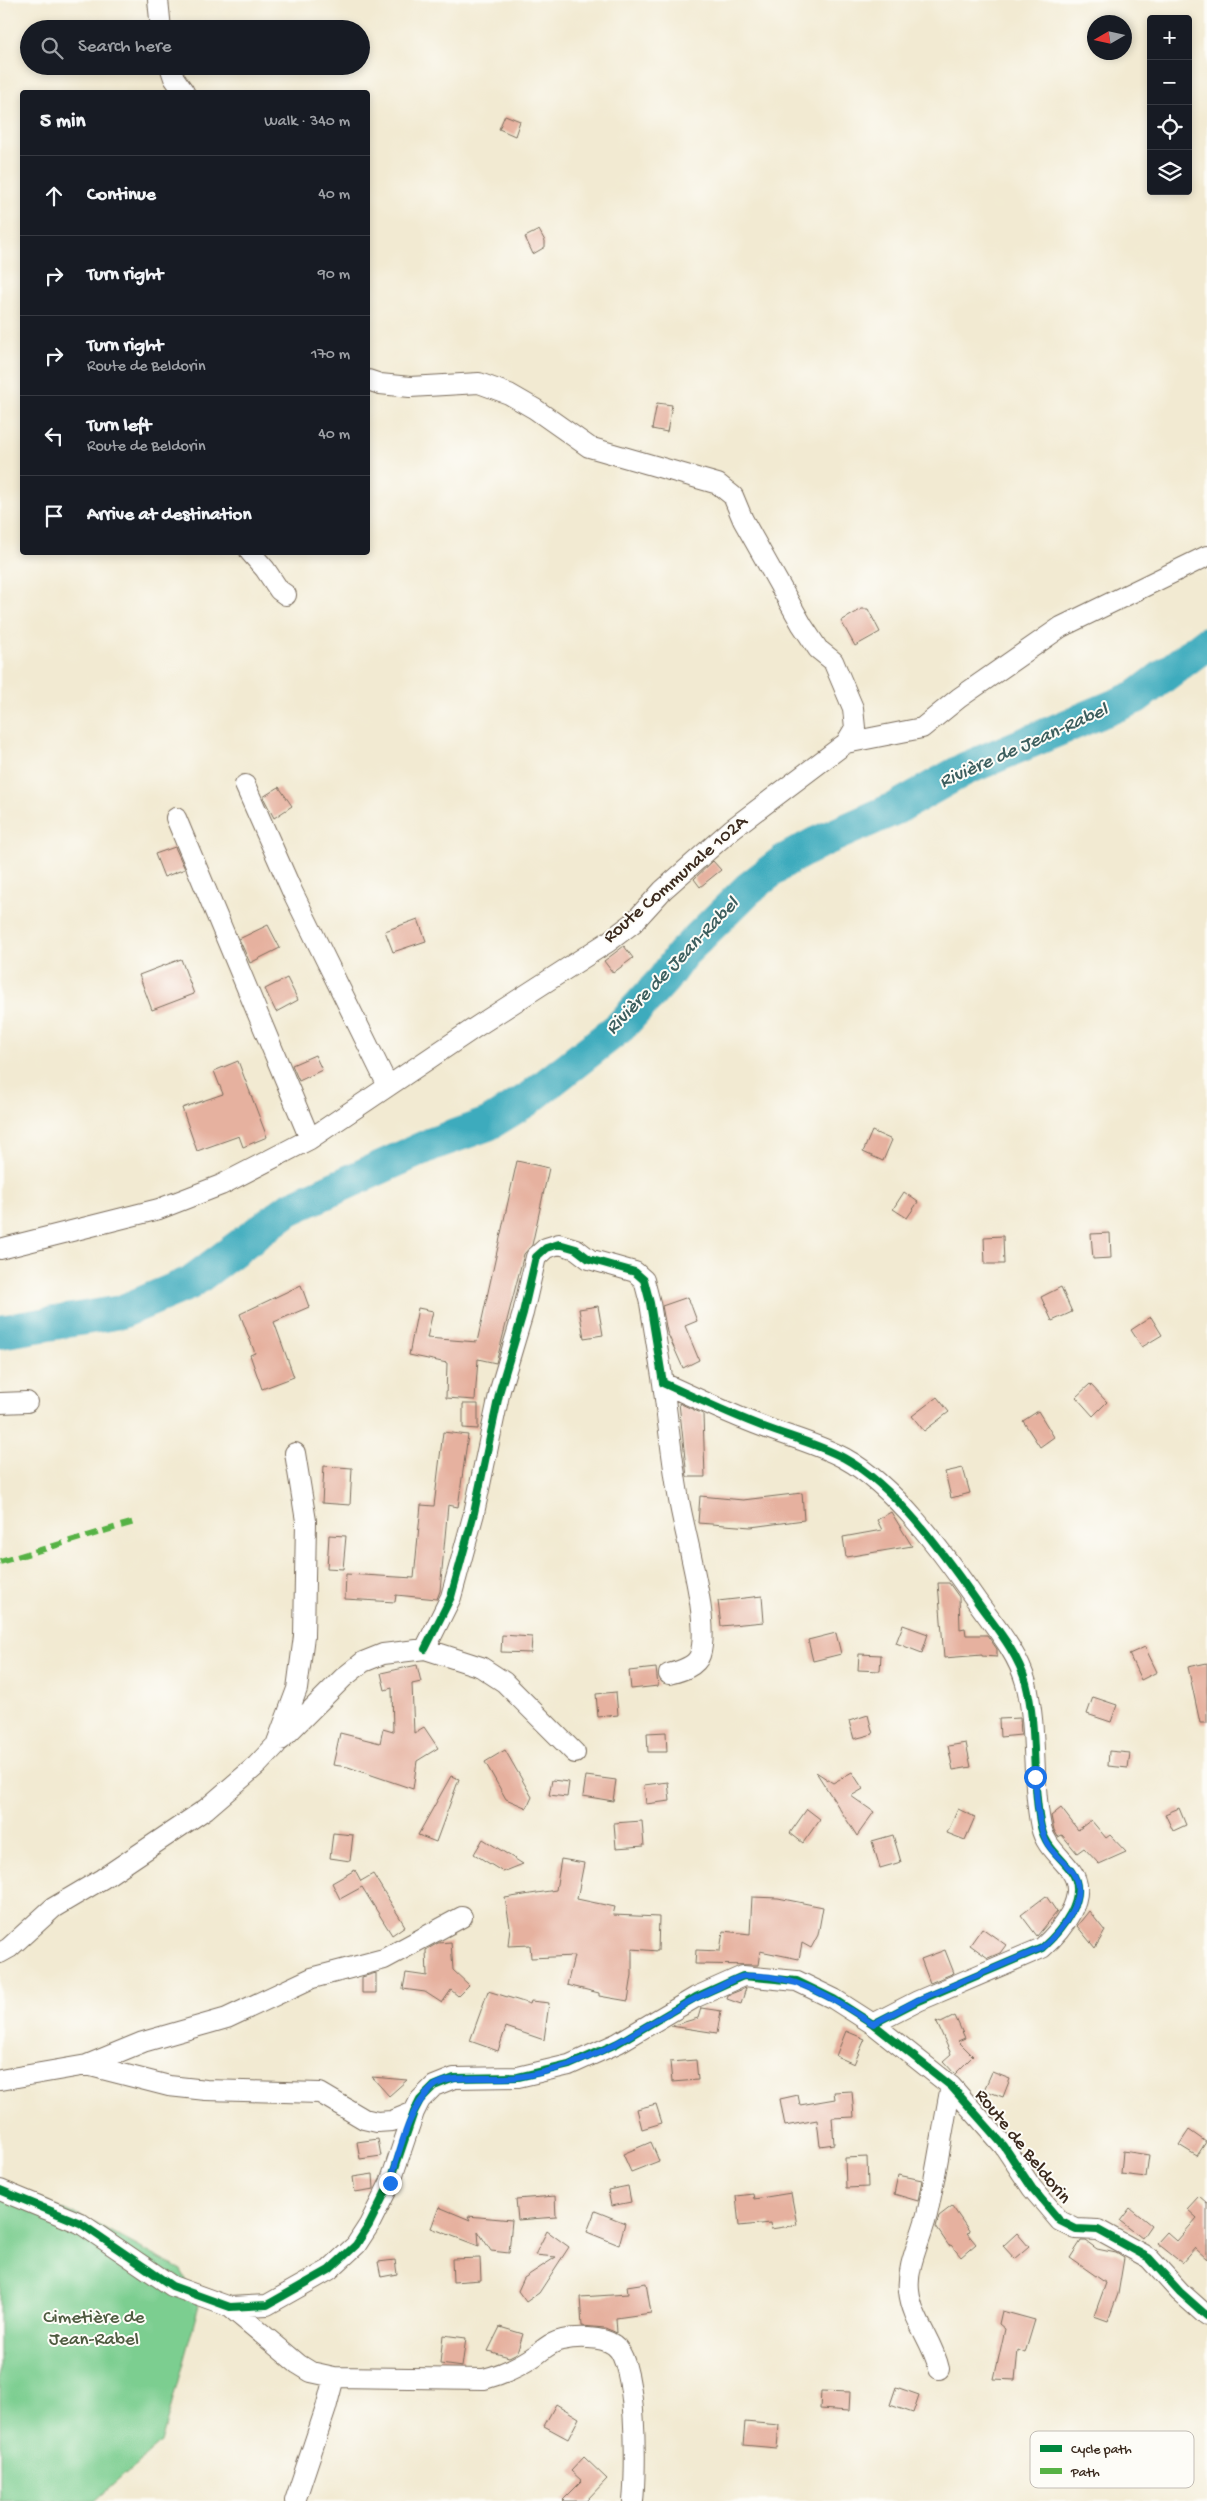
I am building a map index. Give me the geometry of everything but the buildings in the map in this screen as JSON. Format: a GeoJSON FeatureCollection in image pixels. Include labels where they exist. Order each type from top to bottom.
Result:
{"type":"FeatureCollection","features":[{"type":"Feature","properties":{"kind":"street"},"geometry":{"type":"LineString","coordinates":[[158,0],[161,20]]}},
{"type":"Feature","properties":{"kind":"street"},"geometry":{"type":"LineString","coordinates":[[173,75],[183,90]]}},
{"type":"Feature","properties":{"kind":"street"},"geometry":{"type":"LineString","coordinates":[[370,381],[380,384],[410,387],[479,383],[509,394],[535,409],[589,447],[718,484],[733,496],[743,520],[802,625],[818,649],[833,661],[853,708],[855,728],[846,743]]}},
{"type":"Feature","properties":{"kind":"street"},"geometry":{"type":"LineString","coordinates":[[253,555],[265,568],[279,590],[286,595]]}},
{"type":"Feature","properties":{"kind":"street","name":"Route Communale 102A"},"geometry":{"type":"LineString","coordinates":[[0,1249],[160,1210],[221,1185],[310,1139],[608,942],[633,923],[663,890],[732,829],[846,743],[922,728],[959,698],[1061,627],[1207,556]]}},
{"type":"Feature","properties":{"kind":"street"},"geometry":{"type":"LineString","coordinates":[[245,784],[292,891],[388,1086]]}},
{"type":"Feature","properties":{"kind":"street"},"geometry":{"type":"LineString","coordinates":[[176,818],[310,1139]]}},
{"type":"Feature","properties":{"kind":"street"},"geometry":{"type":"LineString","coordinates":[[425,1648],[451,1597],[456,1580],[474,1513],[500,1390],[523,1313],[536,1257],[546,1248],[559,1244],[576,1249],[589,1259],[635,1272],[644,1280],[650,1303],[663,1383],[676,1486],[698,1596],[701,1627],[699,1657],[692,1665],[668,1674]]}},
{"type":"Feature","properties":{"kind":"street"},"geometry":{"type":"LineString","coordinates":[[663,1383],[713,1406],[826,1450],[844,1458],[867,1473],[891,1495],[955,1568],[1015,1655],[1026,1683],[1033,1727],[1037,1804],[1041,1830],[1047,1843],[1072,1873],[1077,1885],[1077,1897],[1058,1934],[1042,1948],[918,2000],[873,2024]]}},
{"type":"Feature","properties":{"kind":"street"},"geometry":{"type":"LineString","coordinates":[[0,1403],[27,1402]]}},
{"type":"Feature","properties":{"kind":"street"},"geometry":{"type":"LineString","coordinates":[[276,1745],[297,1689],[304,1636],[306,1521],[295,1453]]}},
{"type":"Feature","properties":{"kind":"street"},"geometry":{"type":"LineString","coordinates":[[0,1953],[9,1948],[53,1908],[102,1879],[206,1809],[257,1765],[343,1678],[363,1662],[383,1654],[425,1648],[481,1667],[504,1682],[575,1754]]}},
{"type":"Feature","properties":{"kind":"street"},"geometry":{"type":"LineString","coordinates":[[0,2080],[87,2064],[143,2042],[228,2018],[312,1978],[384,1959],[462,1916]]}},
{"type":"Feature","properties":{"kind":"street","name":"Route de Beldorin"},"geometry":{"type":"LineString","coordinates":[[0,2190],[80,2223],[172,2286],[230,2307],[267,2305],[329,2270],[356,2245],[369,2225],[390,2183],[414,2112],[420,2100],[434,2086],[454,2078],[518,2078],[569,2065],[618,2044],[696,1997],[743,1976],[796,1981],[834,1999],[873,2024],[951,2086],[1004,2146],[1032,2188],[1060,2221],[1076,2229],[1098,2230],[1149,2258],[1180,2292],[1207,2316]]}},
{"type":"Feature","properties":{"kind":"street"},"geometry":{"type":"LineString","coordinates":[[87,2064],[169,2086],[206,2090],[320,2093],[364,2119],[377,2122],[392,2121],[414,2112]]}},
{"type":"Feature","properties":{"kind":"street"},"geometry":{"type":"LineString","coordinates":[[939,2369],[931,2344],[920,2327],[913,2310],[908,2290],[911,2270],[928,2212],[951,2086]]}},
{"type":"Feature","properties":{"kind":"street"},"geometry":{"type":"LineString","coordinates":[[230,2307],[298,2364],[311,2372],[334,2377],[484,2379],[506,2373],[560,2340],[573,2338],[605,2341],[614,2345],[622,2352],[626,2366],[636,2443],[634,2501]]}},
{"type":"Feature","properties":{"kind":"street"},"geometry":{"type":"LineString","coordinates":[[295,2501],[326,2408],[334,2377]]}},
{"type":"Feature","properties":{"kind":"green space","name":"Cimetière de Jean-Rabel"},"geometry":{"type":"Polygon","coordinates":[[[0,2182],[93,2222],[181,2270],[199,2305],[161,2442],[95,2501],[0,2501],[0,2182]]]}},
{"type":"Feature","properties":{"kind":"waterway","name":"Rivière de Jean-Rabel"},"geometry":{"type":"LineString","coordinates":[[0,1332],[121,1312],[190,1283],[289,1209],[432,1144],[488,1124],[527,1100],[620,1027],[664,979],[682,954],[748,889],[784,861],[817,843],[896,808],[965,769],[1136,697],[1207,643]]}},
{"type":"Feature","properties":{"kind":"marked path"},"geometry":{"type":"LineString","coordinates":[[0,1562],[134,1522]]}},
{"type":"Feature","properties":{"kind":"cycle path"},"geometry":{"type":"LineString","coordinates":[[425,1649],[451,1597],[474,1513],[500,1390],[523,1313],[536,1257],[546,1248],[559,1244],[576,1249],[589,1259],[635,1272],[644,1280],[650,1303],[663,1383],[738,1417],[834,1453],[863,1470],[882,1485],[917,1522],[949,1562],[1005,1640],[1017,1660],[1026,1683],[1032,1719],[1036,1791],[1041,1827],[1049,1845],[1071,1871],[1076,1881],[1075,1903],[1057,1933],[1042,1948],[918,2001],[873,2024]]}},
{"type":"Feature","properties":{"kind":"cycle path"},"geometry":{"type":"LineString","coordinates":[[0,2190],[80,2223],[172,2286],[230,2307],[267,2305],[329,2270],[356,2245],[369,2225],[390,2183],[414,2112],[420,2100],[434,2086],[454,2078],[518,2077],[569,2065],[618,2043],[696,1997],[743,1976],[797,1981],[834,1999],[873,2024],[951,2086],[1004,2146],[1032,2188],[1060,2221],[1076,2229],[1098,2230],[1149,2258],[1180,2292],[1207,2316]]}},
{"type":"Feature","properties":{"kind":"route"},"geometry":{"type":"LineString","coordinates":[[390,2183],[414,2112],[420,2100],[434,2086],[454,2078],[484,2080],[518,2078],[569,2065],[618,2044],[696,1997],[743,1976],[796,1981],[834,1999],[873,2024],[918,2000],[1042,1948],[1058,1934],[1065,1923],[1077,1897],[1077,1885],[1072,1873],[1047,1843],[1041,1830],[1035,1777]]}}]}
